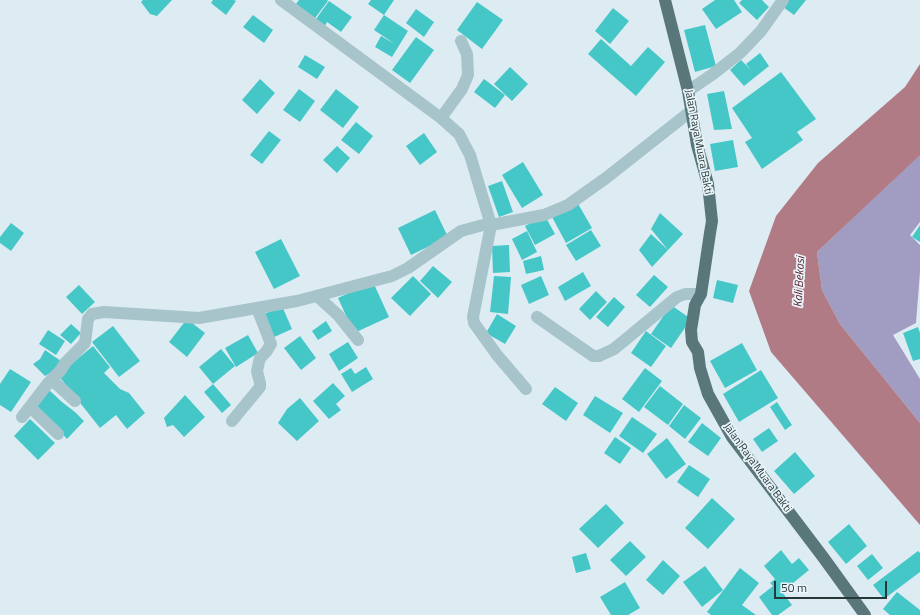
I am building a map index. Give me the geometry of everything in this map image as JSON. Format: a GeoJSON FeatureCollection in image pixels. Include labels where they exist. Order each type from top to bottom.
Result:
{"type":"FeatureCollection","features":[{"type":"Feature","properties":{"kind":"main road","name":"Jalan Raya Muara Bakti"},"geometry":{"type":"LineString","coordinates":[[665,0],[688,91],[697,145],[708,184],[712,220],[700,294],[694,305],[691,330],[692,342],[698,352],[700,368],[708,394],[732,436],[865,615]]}},
{"type":"Feature","properties":{"kind":"street"},"geometry":{"type":"LineString","coordinates":[[281,0],[441,118],[459,134],[470,155],[487,225],[473,316],[474,323],[497,355],[526,389]]}},
{"type":"Feature","properties":{"kind":"street"},"geometry":{"type":"LineString","coordinates":[[688,91],[740,53],[761,31],[782,0]]}},
{"type":"Feature","properties":{"kind":"street"},"geometry":{"type":"LineString","coordinates":[[441,118],[462,89],[468,75],[467,54],[461,41]]}},
{"type":"Feature","properties":{"kind":"street"},"geometry":{"type":"LineString","coordinates":[[22,417],[49,382],[61,370],[65,363],[85,343],[88,319],[92,314],[104,312],[199,318],[297,301],[392,276],[408,268],[461,231],[544,215],[568,205],[606,178],[691,111]]}},
{"type":"Feature","properties":{"kind":"street"},"geometry":{"type":"LineString","coordinates":[[537,317],[593,356],[599,356],[614,349],[678,298],[685,294],[700,294]]}},
{"type":"Feature","properties":{"kind":"street"},"geometry":{"type":"LineString","coordinates":[[317,296],[338,315],[358,340]]}},
{"type":"Feature","properties":{"kind":"street"},"geometry":{"type":"LineString","coordinates":[[232,420],[260,387],[257,371],[258,362],[271,344],[258,308]]}},
{"type":"Feature","properties":{"kind":"street"},"geometry":{"type":"LineString","coordinates":[[52,380],[75,401]]}},
{"type":"Feature","properties":{"kind":"street"},"geometry":{"type":"LineString","coordinates":[[30,407],[58,434]]}},
{"type":"Feature","properties":{"kind":"shaded area"},"geometry":{"type":"Polygon","coordinates":[[[920,154],[920,222],[910,235],[920,245],[920,272],[916,323],[893,335],[920,379],[920,423],[840,324],[822,290],[817,252],[920,154]]]}},
{"type":"Feature","properties":{"kind":"water","name":"Kali Bekasi"},"geometry":{"type":"Polygon","coordinates":[[[920,64],[920,155],[817,252],[822,290],[840,324],[920,423],[920,525],[771,352],[749,291],[776,216],[818,163],[905,87],[920,64]]]}},
{"type":"Feature","properties":{"kind":"building"},"geometry":{"type":"Polygon","coordinates":[[[143,0],[172,0],[157,16],[150,14],[141,2],[143,0]]]}},
{"type":"Feature","properties":{"kind":"building"},"geometry":{"type":"Polygon","coordinates":[[[213,0],[236,1],[226,15],[211,3],[213,0]]]}},
{"type":"Feature","properties":{"kind":"building"},"geometry":{"type":"Polygon","coordinates":[[[299,0],[328,1],[315,18],[296,4],[299,0]]]}},
{"type":"Feature","properties":{"kind":"building"},"geometry":{"type":"Polygon","coordinates":[[[371,0],[394,0],[384,15],[368,4],[371,0]]]}},
{"type":"Feature","properties":{"kind":"building"},"geometry":{"type":"Polygon","coordinates":[[[715,0],[734,0],[742,12],[716,29],[702,9],[715,0]]]}},
{"type":"Feature","properties":{"kind":"building"},"geometry":{"type":"Polygon","coordinates":[[[742,0],[762,0],[769,7],[757,20],[739,3],[742,0]]]}},
{"type":"Feature","properties":{"kind":"building"},"geometry":{"type":"Polygon","coordinates":[[[788,0],[806,0],[794,15],[783,7],[788,0]]]}},
{"type":"Feature","properties":{"kind":"building"},"geometry":{"type":"Polygon","coordinates":[[[329,1],[352,17],[341,32],[327,22],[325,26],[316,19],[329,1]]]}},
{"type":"Feature","properties":{"kind":"building"},"geometry":{"type":"Polygon","coordinates":[[[477,2],[503,20],[482,49],[457,30],[477,2]]]}},
{"type":"Feature","properties":{"kind":"building"},"geometry":{"type":"Polygon","coordinates":[[[613,8],[629,21],[610,44],[595,31],[613,8]]]}},
{"type":"Feature","properties":{"kind":"building"},"geometry":{"type":"Polygon","coordinates":[[[416,9],[434,22],[424,37],[406,23],[416,9]]]}},
{"type":"Feature","properties":{"kind":"building"},"geometry":{"type":"Polygon","coordinates":[[[253,15],[273,30],[264,43],[243,27],[253,15]]]}},
{"type":"Feature","properties":{"kind":"building"},"geometry":{"type":"Polygon","coordinates":[[[384,15],[408,31],[392,57],[375,47],[381,36],[395,44],[374,30],[384,15]]]}},
{"type":"Feature","properties":{"kind":"building"},"geometry":{"type":"Polygon","coordinates":[[[705,25],[716,66],[695,72],[684,30],[705,25]]]}},
{"type":"Feature","properties":{"kind":"building"},"geometry":{"type":"Polygon","coordinates":[[[416,37],[434,50],[410,83],[392,70],[416,37]]]}},
{"type":"Feature","properties":{"kind":"building"},"geometry":{"type":"Polygon","coordinates":[[[601,39],[631,66],[648,47],[665,62],[636,96],[588,54],[601,39]]]}},
{"type":"Feature","properties":{"kind":"building"},"geometry":{"type":"Polygon","coordinates":[[[760,53],[769,66],[744,86],[730,70],[741,60],[751,70],[746,64],[760,53]]]}},
{"type":"Feature","properties":{"kind":"building"},"geometry":{"type":"Polygon","coordinates":[[[305,55],[325,67],[317,79],[298,67],[305,55]]]}},
{"type":"Feature","properties":{"kind":"building"},"geometry":{"type":"Polygon","coordinates":[[[510,67],[528,84],[512,101],[494,84],[510,67]]]}},
{"type":"Feature","properties":{"kind":"building"},"geometry":{"type":"Polygon","coordinates":[[[781,72],[816,119],[797,132],[803,140],[762,169],[745,142],[752,138],[732,108],[781,72]]]}},
{"type":"Feature","properties":{"kind":"building"},"geometry":{"type":"Polygon","coordinates":[[[260,79],[275,93],[257,114],[242,100],[260,79]]]}},
{"type":"Feature","properties":{"kind":"building"},"geometry":{"type":"Polygon","coordinates":[[[484,79],[505,95],[495,108],[474,92],[484,79]]]}},
{"type":"Feature","properties":{"kind":"building"},"geometry":{"type":"Polygon","coordinates":[[[299,89],[315,101],[300,122],[283,110],[299,89]]]}},
{"type":"Feature","properties":{"kind":"building"},"geometry":{"type":"Polygon","coordinates":[[[336,89],[359,107],[343,128],[320,110],[336,89]]]}},
{"type":"Feature","properties":{"kind":"building"},"geometry":{"type":"Polygon","coordinates":[[[724,91],[732,129],[714,130],[707,94],[724,91]]]}},
{"type":"Feature","properties":{"kind":"building"},"geometry":{"type":"Polygon","coordinates":[[[356,122],[373,136],[359,154],[341,140],[356,122]]]}},
{"type":"Feature","properties":{"kind":"building"},"geometry":{"type":"Polygon","coordinates":[[[269,131],[281,140],[262,164],[250,155],[269,131]]]}},
{"type":"Feature","properties":{"kind":"building"},"geometry":{"type":"Polygon","coordinates":[[[424,133],[437,152],[420,165],[406,146],[424,133]]]}},
{"type":"Feature","properties":{"kind":"building"},"geometry":{"type":"Polygon","coordinates":[[[733,140],[738,167],[715,171],[710,144],[733,140]]]}},
{"type":"Feature","properties":{"kind":"building"},"geometry":{"type":"Polygon","coordinates":[[[337,146],[350,158],[337,173],[323,160],[337,146]]]}},
{"type":"Feature","properties":{"kind":"building"},"geometry":{"type":"Polygon","coordinates":[[[523,162],[543,195],[522,208],[502,175],[523,162]]]}},
{"type":"Feature","properties":{"kind":"building"},"geometry":{"type":"Polygon","coordinates":[[[502,181],[513,212],[499,217],[488,186],[502,181]]]}},
{"type":"Feature","properties":{"kind":"building"},"geometry":{"type":"Polygon","coordinates":[[[577,202],[592,228],[566,243],[552,217],[577,202]]]}},
{"type":"Feature","properties":{"kind":"building"},"geometry":{"type":"Polygon","coordinates":[[[435,210],[448,237],[411,255],[398,228],[435,210]]]}},
{"type":"Feature","properties":{"kind":"building"},"geometry":{"type":"Polygon","coordinates":[[[660,213],[683,234],[668,250],[651,229],[660,213]]]}},
{"type":"Feature","properties":{"kind":"building"},"geometry":{"type":"Polygon","coordinates":[[[545,216],[555,234],[535,245],[525,226],[545,216]]]}},
{"type":"Feature","properties":{"kind":"building"},"geometry":{"type":"Polygon","coordinates":[[[11,223],[24,233],[11,251],[0,243],[0,237],[11,223]]]}},
{"type":"Feature","properties":{"kind":"building"},"geometry":{"type":"Polygon","coordinates":[[[920,225],[920,242],[912,237],[920,225]]]}},
{"type":"Feature","properties":{"kind":"building"},"geometry":{"type":"Polygon","coordinates":[[[591,230],[601,246],[576,261],[566,245],[591,230]]]}},
{"type":"Feature","properties":{"kind":"building"},"geometry":{"type":"Polygon","coordinates":[[[527,231],[537,252],[522,260],[512,239],[527,231]]]}},
{"type":"Feature","properties":{"kind":"building"},"geometry":{"type":"Polygon","coordinates":[[[651,234],[668,250],[652,267],[639,250],[651,234]]]}},
{"type":"Feature","properties":{"kind":"building"},"geometry":{"type":"Polygon","coordinates":[[[281,239],[300,276],[274,289],[255,252],[281,239]]]}},
{"type":"Feature","properties":{"kind":"building"},"geometry":{"type":"Polygon","coordinates":[[[509,245],[510,272],[493,273],[492,246],[509,245]]]}},
{"type":"Feature","properties":{"kind":"building"},"geometry":{"type":"Polygon","coordinates":[[[541,256],[544,270],[526,274],[523,261],[541,256]]]}},
{"type":"Feature","properties":{"kind":"building"},"geometry":{"type":"Polygon","coordinates":[[[433,266],[452,282],[438,298],[420,281],[433,266]]]}},
{"type":"Feature","properties":{"kind":"building"},"geometry":{"type":"Polygon","coordinates":[[[583,272],[591,286],[565,301],[558,287],[583,272]]]}},
{"type":"Feature","properties":{"kind":"building"},"geometry":{"type":"Polygon","coordinates":[[[654,275],[668,287],[650,307],[636,295],[654,275]]]}},
{"type":"Feature","properties":{"kind":"building"},"geometry":{"type":"Polygon","coordinates":[[[413,276],[431,294],[410,316],[391,298],[413,276]]]}},
{"type":"Feature","properties":{"kind":"building"},"geometry":{"type":"Polygon","coordinates":[[[494,276],[511,277],[508,314],[490,312],[494,276]]]}},
{"type":"Feature","properties":{"kind":"building"},"geometry":{"type":"Polygon","coordinates":[[[541,276],[549,295],[529,304],[521,285],[541,276]]]}},
{"type":"Feature","properties":{"kind":"building"},"geometry":{"type":"Polygon","coordinates":[[[717,280],[738,285],[733,303],[713,298],[717,280]]]}},
{"type":"Feature","properties":{"kind":"building"},"geometry":{"type":"Polygon","coordinates":[[[373,282],[389,317],[354,333],[338,298],[373,282]]]}},
{"type":"Feature","properties":{"kind":"building"},"geometry":{"type":"Polygon","coordinates":[[[79,285],[95,302],[82,314],[66,297],[79,285]]]}},
{"type":"Feature","properties":{"kind":"building"},"geometry":{"type":"Polygon","coordinates":[[[596,291],[607,302],[590,320],[579,309],[596,291]]]}},
{"type":"Feature","properties":{"kind":"building"},"geometry":{"type":"Polygon","coordinates":[[[614,297],[625,307],[608,327],[596,317],[614,297]]]}},
{"type":"Feature","properties":{"kind":"building"},"geometry":{"type":"Polygon","coordinates":[[[671,305],[691,319],[671,348],[651,334],[671,305]]]}},
{"type":"Feature","properties":{"kind":"building"},"geometry":{"type":"Polygon","coordinates":[[[282,306],[292,329],[272,338],[262,315],[282,306]]]}},
{"type":"Feature","properties":{"kind":"building"},"geometry":{"type":"Polygon","coordinates":[[[497,314],[516,326],[505,344],[486,333],[497,314]]]}},
{"type":"Feature","properties":{"kind":"building"},"geometry":{"type":"Polygon","coordinates":[[[187,319],[205,333],[187,357],[169,342],[187,319]]]}},
{"type":"Feature","properties":{"kind":"building"},"geometry":{"type":"Polygon","coordinates":[[[326,321],[332,331],[318,340],[312,331],[326,321]]]}},
{"type":"Feature","properties":{"kind":"building"},"geometry":{"type":"Polygon","coordinates":[[[71,324],[81,333],[71,344],[60,335],[71,324]]]}},
{"type":"Feature","properties":{"kind":"building"},"geometry":{"type":"Polygon","coordinates":[[[113,326],[140,361],[119,377],[92,342],[113,326]]]}},
{"type":"Feature","properties":{"kind":"building"},"geometry":{"type":"Polygon","coordinates":[[[918,327],[920,333],[920,359],[913,361],[903,333],[918,327]]]}},
{"type":"Feature","properties":{"kind":"building"},"geometry":{"type":"Polygon","coordinates":[[[48,330],[65,341],[56,355],[39,344],[48,330]]]}},
{"type":"Feature","properties":{"kind":"building"},"geometry":{"type":"Polygon","coordinates":[[[646,331],[666,346],[651,367],[631,353],[646,331]]]}},
{"type":"Feature","properties":{"kind":"building"},"geometry":{"type":"Polygon","coordinates":[[[248,335],[258,353],[236,367],[225,348],[248,335]]]}},
{"type":"Feature","properties":{"kind":"building"},"geometry":{"type":"Polygon","coordinates":[[[300,336],[316,358],[301,370],[284,348],[300,336]]]}},
{"type":"Feature","properties":{"kind":"building"},"geometry":{"type":"Polygon","coordinates":[[[348,342],[358,358],[339,371],[329,354],[348,342]]]}},
{"type":"Feature","properties":{"kind":"building"},"geometry":{"type":"Polygon","coordinates":[[[742,343],[757,370],[725,388],[710,361],[742,343]]]}},
{"type":"Feature","properties":{"kind":"building"},"geometry":{"type":"Polygon","coordinates":[[[93,346],[110,367],[104,373],[120,389],[129,393],[145,413],[127,429],[116,415],[100,428],[58,375],[93,346]]]}},
{"type":"Feature","properties":{"kind":"building"},"geometry":{"type":"Polygon","coordinates":[[[221,349],[235,366],[213,384],[199,367],[221,349]]]}},
{"type":"Feature","properties":{"kind":"building"},"geometry":{"type":"Polygon","coordinates":[[[45,350],[61,361],[52,372],[45,376],[33,364],[40,359],[45,350]]]}},
{"type":"Feature","properties":{"kind":"building"},"geometry":{"type":"Polygon","coordinates":[[[366,367],[373,379],[352,392],[341,374],[351,368],[355,374],[366,367]]]}},
{"type":"Feature","properties":{"kind":"building"},"geometry":{"type":"Polygon","coordinates":[[[645,368],[662,381],[639,412],[622,399],[645,368]]]}},
{"type":"Feature","properties":{"kind":"building"},"geometry":{"type":"Polygon","coordinates":[[[10,369],[31,382],[11,412],[0,405],[0,384],[10,369]]]}},
{"type":"Feature","properties":{"kind":"building"},"geometry":{"type":"Polygon","coordinates":[[[761,370],[778,398],[739,422],[723,394],[761,370]]]}},
{"type":"Feature","properties":{"kind":"building"},"geometry":{"type":"Polygon","coordinates":[[[333,383],[345,396],[336,404],[341,410],[329,419],[313,401],[333,383]]]}},
{"type":"Feature","properties":{"kind":"building"},"geometry":{"type":"Polygon","coordinates":[[[213,384],[231,405],[222,413],[204,392],[213,384]]]}},
{"type":"Feature","properties":{"kind":"building"},"geometry":{"type":"Polygon","coordinates":[[[660,386],[683,404],[668,425],[644,407],[660,386]]]}},
{"type":"Feature","properties":{"kind":"building"},"geometry":{"type":"Polygon","coordinates":[[[555,387],[578,403],[566,421],[542,404],[555,387]]]}},
{"type":"Feature","properties":{"kind":"building"},"geometry":{"type":"Polygon","coordinates":[[[48,389],[84,421],[67,439],[34,403],[48,389]]]}},
{"type":"Feature","properties":{"kind":"building"},"geometry":{"type":"Polygon","coordinates":[[[185,395],[205,417],[184,437],[173,425],[167,427],[164,418],[185,395]]]}},
{"type":"Feature","properties":{"kind":"building"},"geometry":{"type":"Polygon","coordinates":[[[595,396],[623,413],[610,433],[583,415],[595,396]]]}},
{"type":"Feature","properties":{"kind":"building"},"geometry":{"type":"Polygon","coordinates":[[[300,398],[319,421],[297,441],[278,423],[287,409],[300,398]]]}},
{"type":"Feature","properties":{"kind":"building"},"geometry":{"type":"Polygon","coordinates":[[[777,402],[792,425],[785,430],[770,407],[777,402]]]}},
{"type":"Feature","properties":{"kind":"building"},"geometry":{"type":"Polygon","coordinates":[[[684,405],[701,418],[685,439],[669,426],[684,405]]]}},
{"type":"Feature","properties":{"kind":"building"},"geometry":{"type":"Polygon","coordinates":[[[632,417],[657,434],[643,453],[619,436],[632,417]]]}},
{"type":"Feature","properties":{"kind":"building"},"geometry":{"type":"Polygon","coordinates":[[[30,419],[55,443],[38,460],[14,436],[30,419]]]}},
{"type":"Feature","properties":{"kind":"building"},"geometry":{"type":"Polygon","coordinates":[[[702,423],[721,438],[708,456],[688,442],[702,423]]]}},
{"type":"Feature","properties":{"kind":"building"},"geometry":{"type":"Polygon","coordinates":[[[769,428],[778,441],[762,452],[753,439],[769,428]]]}},
{"type":"Feature","properties":{"kind":"building"},"geometry":{"type":"Polygon","coordinates":[[[615,437],[631,448],[620,464],[604,453],[615,437]]]}},
{"type":"Feature","properties":{"kind":"building"},"geometry":{"type":"Polygon","coordinates":[[[667,438],[686,464],[666,479],[647,454],[667,438]]]}},
{"type":"Feature","properties":{"kind":"building"},"geometry":{"type":"Polygon","coordinates":[[[795,452],[815,476],[794,494],[774,471],[795,452]]]}},
{"type":"Feature","properties":{"kind":"building"},"geometry":{"type":"Polygon","coordinates":[[[689,465],[710,479],[698,497],[677,482],[689,465]]]}},
{"type":"Feature","properties":{"kind":"building"},"geometry":{"type":"Polygon","coordinates":[[[712,498],[735,519],[708,549],[685,528],[712,498]]]}},
{"type":"Feature","properties":{"kind":"building"},"geometry":{"type":"Polygon","coordinates":[[[606,504],[624,523],[598,548],[579,529],[606,504]]]}},
{"type":"Feature","properties":{"kind":"building"},"geometry":{"type":"Polygon","coordinates":[[[849,524],[867,546],[846,564],[828,542],[849,524]]]}},
{"type":"Feature","properties":{"kind":"building"},"geometry":{"type":"Polygon","coordinates":[[[630,541],[646,557],[626,576],[610,560],[630,541]]]}},
{"type":"Feature","properties":{"kind":"building"},"geometry":{"type":"Polygon","coordinates":[[[781,550],[792,564],[799,558],[809,570],[782,592],[792,605],[778,615],[772,615],[759,597],[773,586],[770,583],[775,579],[764,566],[781,550]]]}},
{"type":"Feature","properties":{"kind":"building"},"geometry":{"type":"Polygon","coordinates":[[[918,551],[920,553],[920,572],[884,599],[873,585],[918,551]]]}},
{"type":"Feature","properties":{"kind":"building"},"geometry":{"type":"Polygon","coordinates":[[[586,553],[591,569],[576,573],[572,557],[586,553]]]}},
{"type":"Feature","properties":{"kind":"building"},"geometry":{"type":"Polygon","coordinates":[[[872,554],[883,568],[868,580],[857,566],[872,554]]]}},
{"type":"Feature","properties":{"kind":"building"},"geometry":{"type":"Polygon","coordinates":[[[663,560],[680,576],[663,595],[646,580],[663,560]]]}},
{"type":"Feature","properties":{"kind":"building"},"geometry":{"type":"Polygon","coordinates":[[[705,566],[723,590],[702,607],[683,582],[705,566]]]}},
{"type":"Feature","properties":{"kind":"building"},"geometry":{"type":"Polygon","coordinates":[[[740,568],[759,583],[742,605],[756,615],[711,615],[707,612],[740,568]]]}},
{"type":"Feature","properties":{"kind":"building"},"geometry":{"type":"Polygon","coordinates":[[[625,582],[640,608],[628,615],[611,615],[600,597],[625,582]]]}},
{"type":"Feature","properties":{"kind":"building"},"geometry":{"type":"Polygon","coordinates":[[[897,592],[920,610],[920,615],[890,615],[883,609],[897,592]]]}}]}
